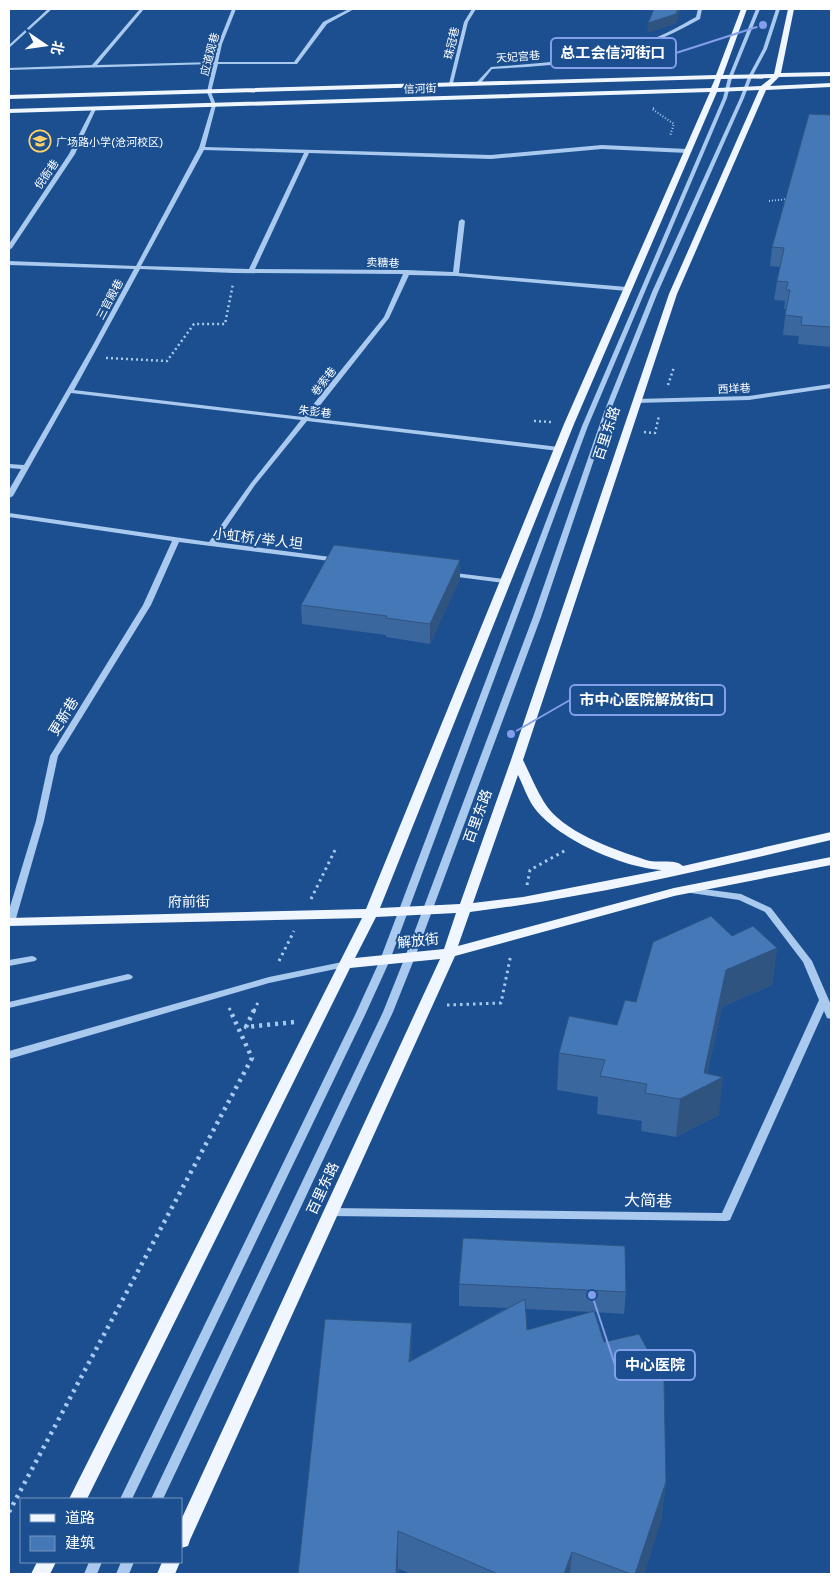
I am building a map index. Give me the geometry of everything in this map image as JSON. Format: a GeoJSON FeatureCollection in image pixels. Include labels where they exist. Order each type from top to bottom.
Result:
{"type":"FeatureCollection","features":[{"type":"Feature","properties":{"kind":"main road"},"geometry":{"type":"LineString","coordinates":[[79,1498],[371,913],[504,581],[716,84],[744,9]]}},
{"type":"Feature","properties":{"kind":"main road"},"geometry":{"type":"LineString","coordinates":[[764,87],[777,76],[791,9]]}},
{"type":"Feature","properties":{"kind":"main road","name":"信河街"},"geometry":{"type":"LineString","coordinates":[[9,111],[214,105],[716,84],[730,78],[831,74]]}},
{"type":"Feature","properties":{"kind":"main road","name":"信河街"},"geometry":{"type":"LineString","coordinates":[[9,97],[451,83],[716,84],[727,90],[831,85]]}},
{"type":"Feature","properties":{"kind":"main road","name":"百里东路"},"geometry":{"type":"LineString","coordinates":[[182,1538],[449,953],[517,760],[673,294],[764,87]]}},
{"type":"Feature","properties":{"kind":"main road"},"geometry":{"type":"LineString","coordinates":[[517,760],[539,806],[566,831],[600,848],[648,865],[694,868]]}},
{"type":"Feature","properties":{"kind":"main road","name":"解放街"},"geometry":{"type":"LineString","coordinates":[[371,913],[464,908],[523,901],[694,868],[831,836]]}},
{"type":"Feature","properties":{"kind":"main road","name":"解放街"},"geometry":{"type":"LineString","coordinates":[[347,964],[449,953],[687,890],[831,860]]}},
{"type":"Feature","properties":{"kind":"main road","name":"府前街"},"geometry":{"type":"LineString","coordinates":[[10,922],[371,913]]}},
{"type":"Feature","properties":{"kind":"main road"},"geometry":{"type":"LineString","coordinates":[[40,1574],[46,1563]]}},
{"type":"Feature","properties":{"kind":"street"},"geometry":{"type":"LineString","coordinates":[[9,47],[50,9]]}},
{"type":"Feature","properties":{"kind":"street"},"geometry":{"type":"LineString","coordinates":[[94,67],[142,9]]}},
{"type":"Feature","properties":{"kind":"street","name":"应道观巷"},"geometry":{"type":"LineString","coordinates":[[214,105],[209,92],[220,44],[234,9]]}},
{"type":"Feature","properties":{"kind":"street"},"geometry":{"type":"LineString","coordinates":[[9,69],[216,63],[295,63],[325,23],[352,9]]}},
{"type":"Feature","properties":{"kind":"street","name":"珠冠巷"},"geometry":{"type":"LineString","coordinates":[[451,83],[466,22],[474,9]]}},
{"type":"Feature","properties":{"kind":"street","name":"天妃宫巷"},"geometry":{"type":"LineString","coordinates":[[478,83],[491,68],[561,64],[588,59],[649,42],[673,33],[698,18],[700,9]]}},
{"type":"Feature","properties":{"kind":"street"},"geometry":{"type":"LineString","coordinates":[[126,1498],[385,960],[584,426],[727,90],[758,9]]}},
{"type":"Feature","properties":{"kind":"street"},"geometry":{"type":"LineString","coordinates":[[157,1498],[388,1012],[410,958],[533,626],[607,412],[655,292],[747,88],[750,77],[765,49],[778,9]]}},
{"type":"Feature","properties":{"kind":"street","name":"三官殿巷"},"geometry":{"type":"LineString","coordinates":[[9,496],[88,358],[202,148],[214,105]]}},
{"type":"Feature","properties":{"kind":"street","name":"倪衙巷"},"geometry":{"type":"LineString","coordinates":[[9,248],[72,154],[94,109]]}},
{"type":"Feature","properties":{"kind":"street"},"geometry":{"type":"LineString","coordinates":[[202,148],[491,156],[602,147],[687,151]]}},
{"type":"Feature","properties":{"kind":"street"},"geometry":{"type":"LineString","coordinates":[[250,271],[308,151]]}},
{"type":"Feature","properties":{"kind":"street"},"geometry":{"type":"LineString","coordinates":[[456,274],[462,221]]}},
{"type":"Feature","properties":{"kind":"street","name":"卖糖巷"},"geometry":{"type":"LineString","coordinates":[[9,263],[250,271],[456,274],[627,289]]}},
{"type":"Feature","properties":{"kind":"street","name":"卷索巷"},"geometry":{"type":"LineString","coordinates":[[211,544],[253,484],[387,317],[407,272]]}},
{"type":"Feature","properties":{"kind":"street","name":"西垟巷"},"geometry":{"type":"LineString","coordinates":[[636,401],[749,398],[831,386]]}},
{"type":"Feature","properties":{"kind":"street","name":"朱彭巷"},"geometry":{"type":"LineString","coordinates":[[69,391],[559,449]]}},
{"type":"Feature","properties":{"kind":"street"},"geometry":{"type":"LineString","coordinates":[[9,466],[26,467]]}},
{"type":"Feature","properties":{"kind":"street","name":"更新巷"},"geometry":{"type":"LineString","coordinates":[[10,922],[40,821],[54,756],[147,605],[176,539]]}},
{"type":"Feature","properties":{"kind":"street"},"geometry":{"type":"LineString","coordinates":[[687,890],[741,897],[768,910],[807,961],[831,1016]]}},
{"type":"Feature","properties":{"kind":"street"},"geometry":{"type":"LineString","coordinates":[[9,964],[32,959]]}},
{"type":"Feature","properties":{"kind":"street","name":"解放街"},"geometry":{"type":"LineString","coordinates":[[9,1055],[269,980],[347,964]]}},
{"type":"Feature","properties":{"kind":"street"},"geometry":{"type":"LineString","coordinates":[[9,1005],[128,977]]}},
{"type":"Feature","properties":{"kind":"street","name":"大简巷"},"geometry":{"type":"LineString","coordinates":[[331,1212],[726,1217],[824,1000]]}},
{"type":"Feature","properties":{"kind":"lane","name":"小虹桥/举人坦"},"geometry":{"type":"LineString","coordinates":[[9,515],[348,562]]}},
{"type":"Feature","properties":{"kind":"lane"},"geometry":{"type":"LineString","coordinates":[[446,574],[504,581]]}},
{"type":"Feature","properties":{"kind":"path"},"geometry":{"type":"LineString","coordinates":[[770,201],[796,199]]}},
{"type":"Feature","properties":{"kind":"path"},"geometry":{"type":"LineString","coordinates":[[88,358],[132,358],[167,361],[194,324],[225,324],[233,284],[250,271]]}},
{"type":"Feature","properties":{"kind":"path"},"geometry":{"type":"LineString","coordinates":[[9,1512],[252,1058],[223,994]]}},
{"type":"Feature","properties":{"kind":"building"},"geometry":{"type":"Polygon","coordinates":[[[654,9],[678,9],[676,14],[648,23],[654,9]]]}},
{"type":"Feature","properties":{"kind":"building"},"geometry":{"type":"Polygon","coordinates":[[[809,114],[831,115],[831,327],[801,325],[802,317],[785,315],[790,290],[786,290],[788,282],[777,281],[784,248],[772,247],[809,114]]]}},
{"type":"Feature","properties":{"kind":"building"},"geometry":{"type":"Polygon","coordinates":[[[334,545],[460,560],[430,624],[386,618],[387,616],[301,605],[334,545]]]}},
{"type":"Feature","properties":{"kind":"building"},"geometry":{"type":"Polygon","coordinates":[[[711,916],[732,936],[753,926],[777,948],[726,970],[704,1073],[723,1077],[680,1099],[645,1093],[647,1084],[600,1076],[605,1060],[559,1053],[569,1016],[617,1025],[625,1000],[636,1002],[653,942],[711,916]]]}},
{"type":"Feature","properties":{"kind":"building"},"geometry":{"type":"Polygon","coordinates":[[[463,1238],[625,1246],[626,1292],[459,1284],[463,1238]]]}},
{"type":"Feature","properties":{"kind":"building"},"geometry":{"type":"Polygon","coordinates":[[[525,1299],[527,1330],[594,1311],[604,1342],[639,1334],[664,1380],[666,1482],[635,1574],[572,1552],[564,1574],[498,1574],[398,1531],[396,1574],[298,1574],[325,1319],[412,1323],[409,1362],[525,1299]]]}},
{"type":"Feature","properties":{"kind":"place","name":"总工会信河街口"},"geometry":{"type":"Point","coordinates":[763,25]}},
{"type":"Feature","properties":{"kind":"place","name":"广场路小学(沧河校区)"},"geometry":{"type":"Point","coordinates":[40,141]}},
{"type":"Feature","properties":{"kind":"place","name":"市中心医院解放街口"},"geometry":{"type":"Point","coordinates":[511,734]}},
{"type":"Feature","properties":{"kind":"place","name":"中心医院"},"geometry":{"type":"Point","coordinates":[592,1295]}}]}
